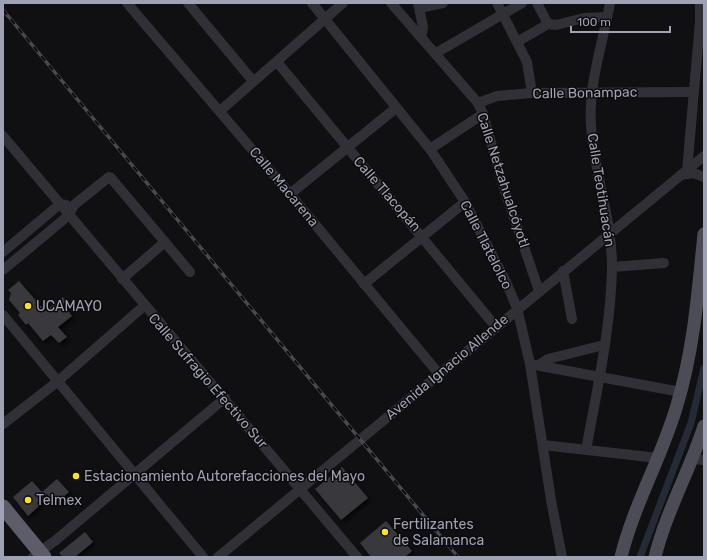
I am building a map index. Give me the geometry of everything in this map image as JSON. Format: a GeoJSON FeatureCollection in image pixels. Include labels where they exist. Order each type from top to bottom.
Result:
{"type":"FeatureCollection","features":[{"type":"Feature","properties":{"kind":"highway"},"geometry":{"type":"LineString","coordinates":[[3,507],[39,555]]}},
{"type":"Feature","properties":{"kind":"main road"},"geometry":{"type":"LineString","coordinates":[[621,557],[634,514],[658,458],[681,392],[697,312],[704,237]]}},
{"type":"Feature","properties":{"kind":"main road"},"geometry":{"type":"LineString","coordinates":[[655,557],[665,525],[698,459],[704,426]]}},
{"type":"Feature","properties":{"kind":"street","name":"Calle Macarena"},"geometry":{"type":"LineString","coordinates":[[127,3],[290,194],[439,374]]}},
{"type":"Feature","properties":{"kind":"street"},"geometry":{"type":"LineString","coordinates":[[188,3],[253,81]]}},
{"type":"Feature","properties":{"kind":"street","name":"Calle Tlatelolco"},"geometry":{"type":"LineString","coordinates":[[312,3],[430,149],[464,202],[506,282],[517,308],[535,364],[543,444],[551,500],[562,557]]}},
{"type":"Feature","properties":{"kind":"street"},"geometry":{"type":"LineString","coordinates":[[220,111],[343,3]]}},
{"type":"Feature","properties":{"kind":"street","name":"Calle Netzahualcóyotl"},"geometry":{"type":"LineString","coordinates":[[391,3],[478,102],[483,114],[502,185],[539,291]]}},
{"type":"Feature","properties":{"kind":"street"},"geometry":{"type":"LineString","coordinates":[[421,38],[423,27],[419,5],[443,3]]}},
{"type":"Feature","properties":{"kind":"street"},"geometry":{"type":"LineString","coordinates":[[498,3],[502,15],[527,62],[532,93]]}},
{"type":"Feature","properties":{"kind":"street"},"geometry":{"type":"LineString","coordinates":[[436,53],[522,3]]}},
{"type":"Feature","properties":{"kind":"street"},"geometry":{"type":"LineString","coordinates":[[537,3],[548,24]]}},
{"type":"Feature","properties":{"kind":"street","name":"Calle Teotihuacán"},"geometry":{"type":"LineString","coordinates":[[586,450],[604,345],[612,267],[610,232],[592,136],[592,94],[610,3]]}},
{"type":"Feature","properties":{"kind":"street"},"geometry":{"type":"LineString","coordinates":[[700,3],[693,92],[684,173],[693,173],[704,177]]}},
{"type":"Feature","properties":{"kind":"street"},"geometry":{"type":"LineString","coordinates":[[517,42],[548,24],[556,25],[584,18],[607,17]]}},
{"type":"Feature","properties":{"kind":"street","name":"Calle Tlacopán"},"geometry":{"type":"LineString","coordinates":[[277,62],[496,327]]}},
{"type":"Feature","properties":{"kind":"street","name":"Calle Bonampac"},"geometry":{"type":"LineString","coordinates":[[478,102],[497,96],[532,93],[592,94],[670,91],[693,92]]}},
{"type":"Feature","properties":{"kind":"street"},"geometry":{"type":"LineString","coordinates":[[290,194],[396,108]]}},
{"type":"Feature","properties":{"kind":"street"},"geometry":{"type":"LineString","coordinates":[[430,149],[483,114]]}},
{"type":"Feature","properties":{"kind":"street","name":"Calle Sufragio Efectivo Sur"},"geometry":{"type":"LineString","coordinates":[[3,136],[144,306],[224,398],[357,557]]}},
{"type":"Feature","properties":{"kind":"street","name":"Avenida Ignacio Allende"},"geometry":{"type":"LineString","coordinates":[[218,557],[517,308],[704,156]]}},
{"type":"Feature","properties":{"kind":"street"},"geometry":{"type":"LineString","coordinates":[[3,270],[69,215],[74,205],[109,177],[190,272]]}},
{"type":"Feature","properties":{"kind":"street"},"geometry":{"type":"LineString","coordinates":[[364,284],[464,202]]}},
{"type":"Feature","properties":{"kind":"street"},"geometry":{"type":"LineString","coordinates":[[3,252],[60,204],[74,205]]}},
{"type":"Feature","properties":{"kind":"street"},"geometry":{"type":"LineString","coordinates":[[122,279],[165,242]]}},
{"type":"Feature","properties":{"kind":"street"},"geometry":{"type":"LineString","coordinates":[[612,267],[664,263]]}},
{"type":"Feature","properties":{"kind":"street"},"geometry":{"type":"LineString","coordinates":[[563,271],[572,319]]}},
{"type":"Feature","properties":{"kind":"street"},"geometry":{"type":"LineString","coordinates":[[3,424],[57,382],[144,306]]}},
{"type":"Feature","properties":{"kind":"street"},"geometry":{"type":"LineString","coordinates":[[3,315],[203,557]]}},
{"type":"Feature","properties":{"kind":"street"},"geometry":{"type":"LineString","coordinates":[[535,364],[604,345]]}},
{"type":"Feature","properties":{"kind":"street"},"geometry":{"type":"LineString","coordinates":[[535,364],[681,392]]}},
{"type":"Feature","properties":{"kind":"street"},"geometry":{"type":"LineString","coordinates":[[39,555],[224,398]]}},
{"type":"Feature","properties":{"kind":"street"},"geometry":{"type":"LineString","coordinates":[[543,444],[658,458]]}},
{"type":"Feature","properties":{"kind":"building","name":"UCAMAYO"},"geometry":{"type":"Polygon","coordinates":[[[19,281],[45,311],[63,297],[66,301],[63,304],[72,316],[58,327],[67,337],[59,343],[51,335],[43,341],[28,323],[26,325],[18,315],[20,313],[9,300],[11,293],[8,290],[19,281]]]}},
{"type":"Feature","properties":{"kind":"building"},"geometry":{"type":"Polygon","coordinates":[[[342,467],[368,498],[341,520],[315,489],[342,467]]]}},
{"type":"Feature","properties":{"kind":"building","name":"Telmex"},"geometry":{"type":"Polygon","coordinates":[[[57,479],[69,492],[55,504],[47,494],[37,503],[39,506],[28,516],[13,497],[32,481],[42,492],[57,479]]]}},
{"type":"Feature","properties":{"kind":"building","name":"Fertilizantes de Salamanca"},"geometry":{"type":"Polygon","coordinates":[[[386,521],[412,551],[405,557],[371,557],[360,543],[386,521]]]}},
{"type":"Feature","properties":{"kind":"building"},"geometry":{"type":"Polygon","coordinates":[[[85,532],[93,542],[75,557],[63,557],[59,553],[85,532]]]}},
{"type":"Feature","properties":{"kind":"waterway"},"geometry":{"type":"LineString","coordinates":[[640,557],[691,423],[704,368]]}},
{"type":"Feature","properties":{"kind":"railway"},"geometry":{"type":"LineString","coordinates":[[3,10],[458,557]]}},
{"type":"Feature","properties":{"kind":"place","name":"UCAMAYO"},"geometry":{"type":"Point","coordinates":[28,306]}},
{"type":"Feature","properties":{"kind":"place","name":"Estacionamiento Autorefacciones del Mayo"},"geometry":{"type":"Point","coordinates":[76,476]}},
{"type":"Feature","properties":{"kind":"place","name":"Telmex"},"geometry":{"type":"Point","coordinates":[28,500]}},
{"type":"Feature","properties":{"kind":"place","name":"Fertilizantes de Salamanca"},"geometry":{"type":"Point","coordinates":[385,532]}}]}
